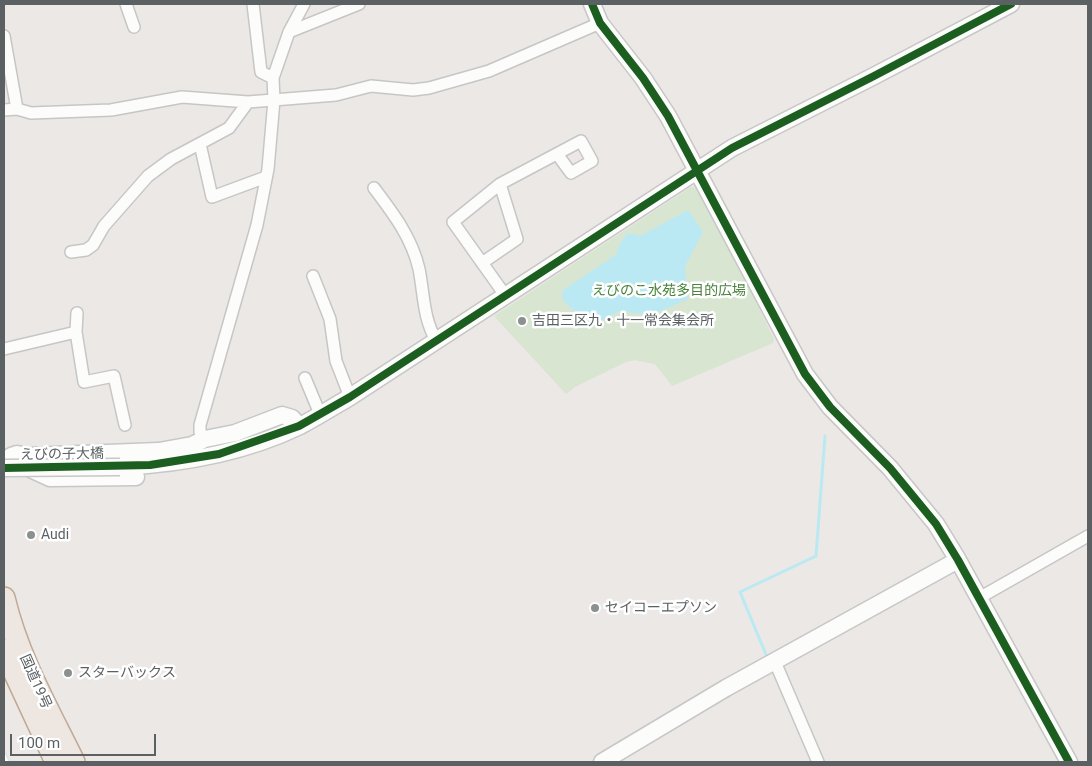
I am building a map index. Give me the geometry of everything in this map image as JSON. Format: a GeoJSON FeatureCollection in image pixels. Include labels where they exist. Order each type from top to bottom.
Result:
{"type":"FeatureCollection","features":[{"type":"Feature","properties":{"kind":"highway","name":"国道19号"},"geometry":{"type":"LineString","coordinates":[[4,598],[12,628],[40,695],[74,762]]}},
{"type":"Feature","properties":{"kind":"highway","name":"国道19号"},"geometry":{"type":"LineString","coordinates":[[4,650],[56,762]]}},
{"type":"Feature","properties":{"kind":"street"},"geometry":{"type":"LineString","coordinates":[[126,4],[134,27]]}},
{"type":"Feature","properties":{"kind":"street"},"geometry":{"type":"LineString","coordinates":[[253,4],[262,72],[273,78]]}},
{"type":"Feature","properties":{"kind":"street"},"geometry":{"type":"LineString","coordinates":[[205,439],[200,432],[200,425],[257,225],[266,177],[274,100],[273,78],[289,32],[304,4]]}},
{"type":"Feature","properties":{"kind":"street"},"geometry":{"type":"LineString","coordinates":[[289,32],[359,4]]}},
{"type":"Feature","properties":{"kind":"street"},"geometry":{"type":"LineString","coordinates":[[592,4],[600,22],[643,78],[668,116],[805,374],[830,407],[911,493],[936,524],[958,560],[1069,762]]}},
{"type":"Feature","properties":{"kind":"street","name":"えびの子大橋"},"geometry":{"type":"LineString","coordinates":[[6,459],[120,466],[180,462],[219,454],[299,426],[350,397],[732,148],[1011,4]]}},
{"type":"Feature","properties":{"kind":"street"},"geometry":{"type":"LineString","coordinates":[[4,110],[17,109],[30,113],[111,110],[182,97],[248,102],[336,95],[371,86],[413,90],[428,88],[489,71],[600,22]]}},
{"type":"Feature","properties":{"kind":"street"},"geometry":{"type":"LineString","coordinates":[[4,36],[17,109]]}},
{"type":"Feature","properties":{"kind":"street"},"geometry":{"type":"LineString","coordinates":[[72,252],[86,250],[93,245],[104,226],[148,176],[171,159],[229,128],[248,102]]}},
{"type":"Feature","properties":{"kind":"street"},"geometry":{"type":"LineString","coordinates":[[200,144],[212,197],[266,177]]}},
{"type":"Feature","properties":{"kind":"street"},"geometry":{"type":"LineString","coordinates":[[505,295],[453,222],[500,184],[557,154]]}},
{"type":"Feature","properties":{"kind":"street"},"geometry":{"type":"LineString","coordinates":[[482,263],[517,238],[500,184]]}},
{"type":"Feature","properties":{"kind":"street"},"geometry":{"type":"LineString","coordinates":[[374,188],[403,228],[419,268],[427,325],[436,340]]}},
{"type":"Feature","properties":{"kind":"street"},"geometry":{"type":"LineString","coordinates":[[313,276],[330,319],[336,361],[350,397]]}},
{"type":"Feature","properties":{"kind":"street"},"geometry":{"type":"LineString","coordinates":[[77,313],[76,332],[84,382],[114,376],[125,426]]}},
{"type":"Feature","properties":{"kind":"street"},"geometry":{"type":"LineString","coordinates":[[4,349],[76,332]]}},
{"type":"Feature","properties":{"kind":"street"},"geometry":{"type":"LineString","coordinates":[[305,378],[320,414]]}},
{"type":"Feature","properties":{"kind":"street"},"geometry":{"type":"LineString","coordinates":[[6,459],[17,454],[28,456],[159,452],[192,446],[205,439],[235,433],[282,415],[292,418],[299,426]]}},
{"type":"Feature","properties":{"kind":"street"},"geometry":{"type":"LineString","coordinates":[[6,459],[15,461],[50,478],[143,477],[186,471],[248,455],[265,439]]}},
{"type":"Feature","properties":{"kind":"street"},"geometry":{"type":"LineString","coordinates":[[979,598],[1088,536]]}},
{"type":"Feature","properties":{"kind":"street"},"geometry":{"type":"LineString","coordinates":[[602,762],[676,717],[958,560]]}},
{"type":"Feature","properties":{"kind":"street"},"geometry":{"type":"LineString","coordinates":[[775,662],[818,762]]}},
{"type":"Feature","properties":{"kind":"green space","name":"えびのこ水苑多目的広場"},"geometry":{"type":"Polygon","coordinates":[[[691,187],[700,188],[774,339],[773,343],[672,386],[655,364],[635,360],[626,362],[575,387],[566,394],[494,316],[691,187]]]}},
{"type":"Feature","properties":{"kind":"water"},"geometry":{"type":"Polygon","coordinates":[[[688,210],[703,232],[685,266],[688,299],[651,315],[620,311],[594,324],[575,312],[562,299],[563,290],[616,255],[619,245],[628,233],[640,236],[688,210]]]}},
{"type":"Feature","properties":{"kind":"waterway"},"geometry":{"type":"LineString","coordinates":[[767,657],[740,592],[816,556],[825,436]]}},
{"type":"Feature","properties":{"kind":"railway"},"geometry":{"type":"LineString","coordinates":[[4,755],[7,762]]}},
{"type":"Feature","properties":{"kind":"cycle path"},"geometry":{"type":"LineString","coordinates":[[592,4],[600,23],[643,78],[668,116],[805,374],[830,407],[890,468],[936,524],[958,560],[1069,762]]}},
{"type":"Feature","properties":{"kind":"cycle path"},"geometry":{"type":"LineString","coordinates":[[4,468],[150,465],[219,454],[299,426],[350,397],[732,148],[1011,4]]}},
{"type":"Feature","properties":{"kind":"place","name":"吉田三区九・十一常会集会所"},"geometry":{"type":"Point","coordinates":[522,321]}},
{"type":"Feature","properties":{"kind":"place","name":"Audi"},"geometry":{"type":"Point","coordinates":[31,535]}},
{"type":"Feature","properties":{"kind":"place","name":"セイコーエプソン"},"geometry":{"type":"Point","coordinates":[595,608]}},
{"type":"Feature","properties":{"kind":"place","name":"スターバックス"},"geometry":{"type":"Point","coordinates":[68,673]}}]}
